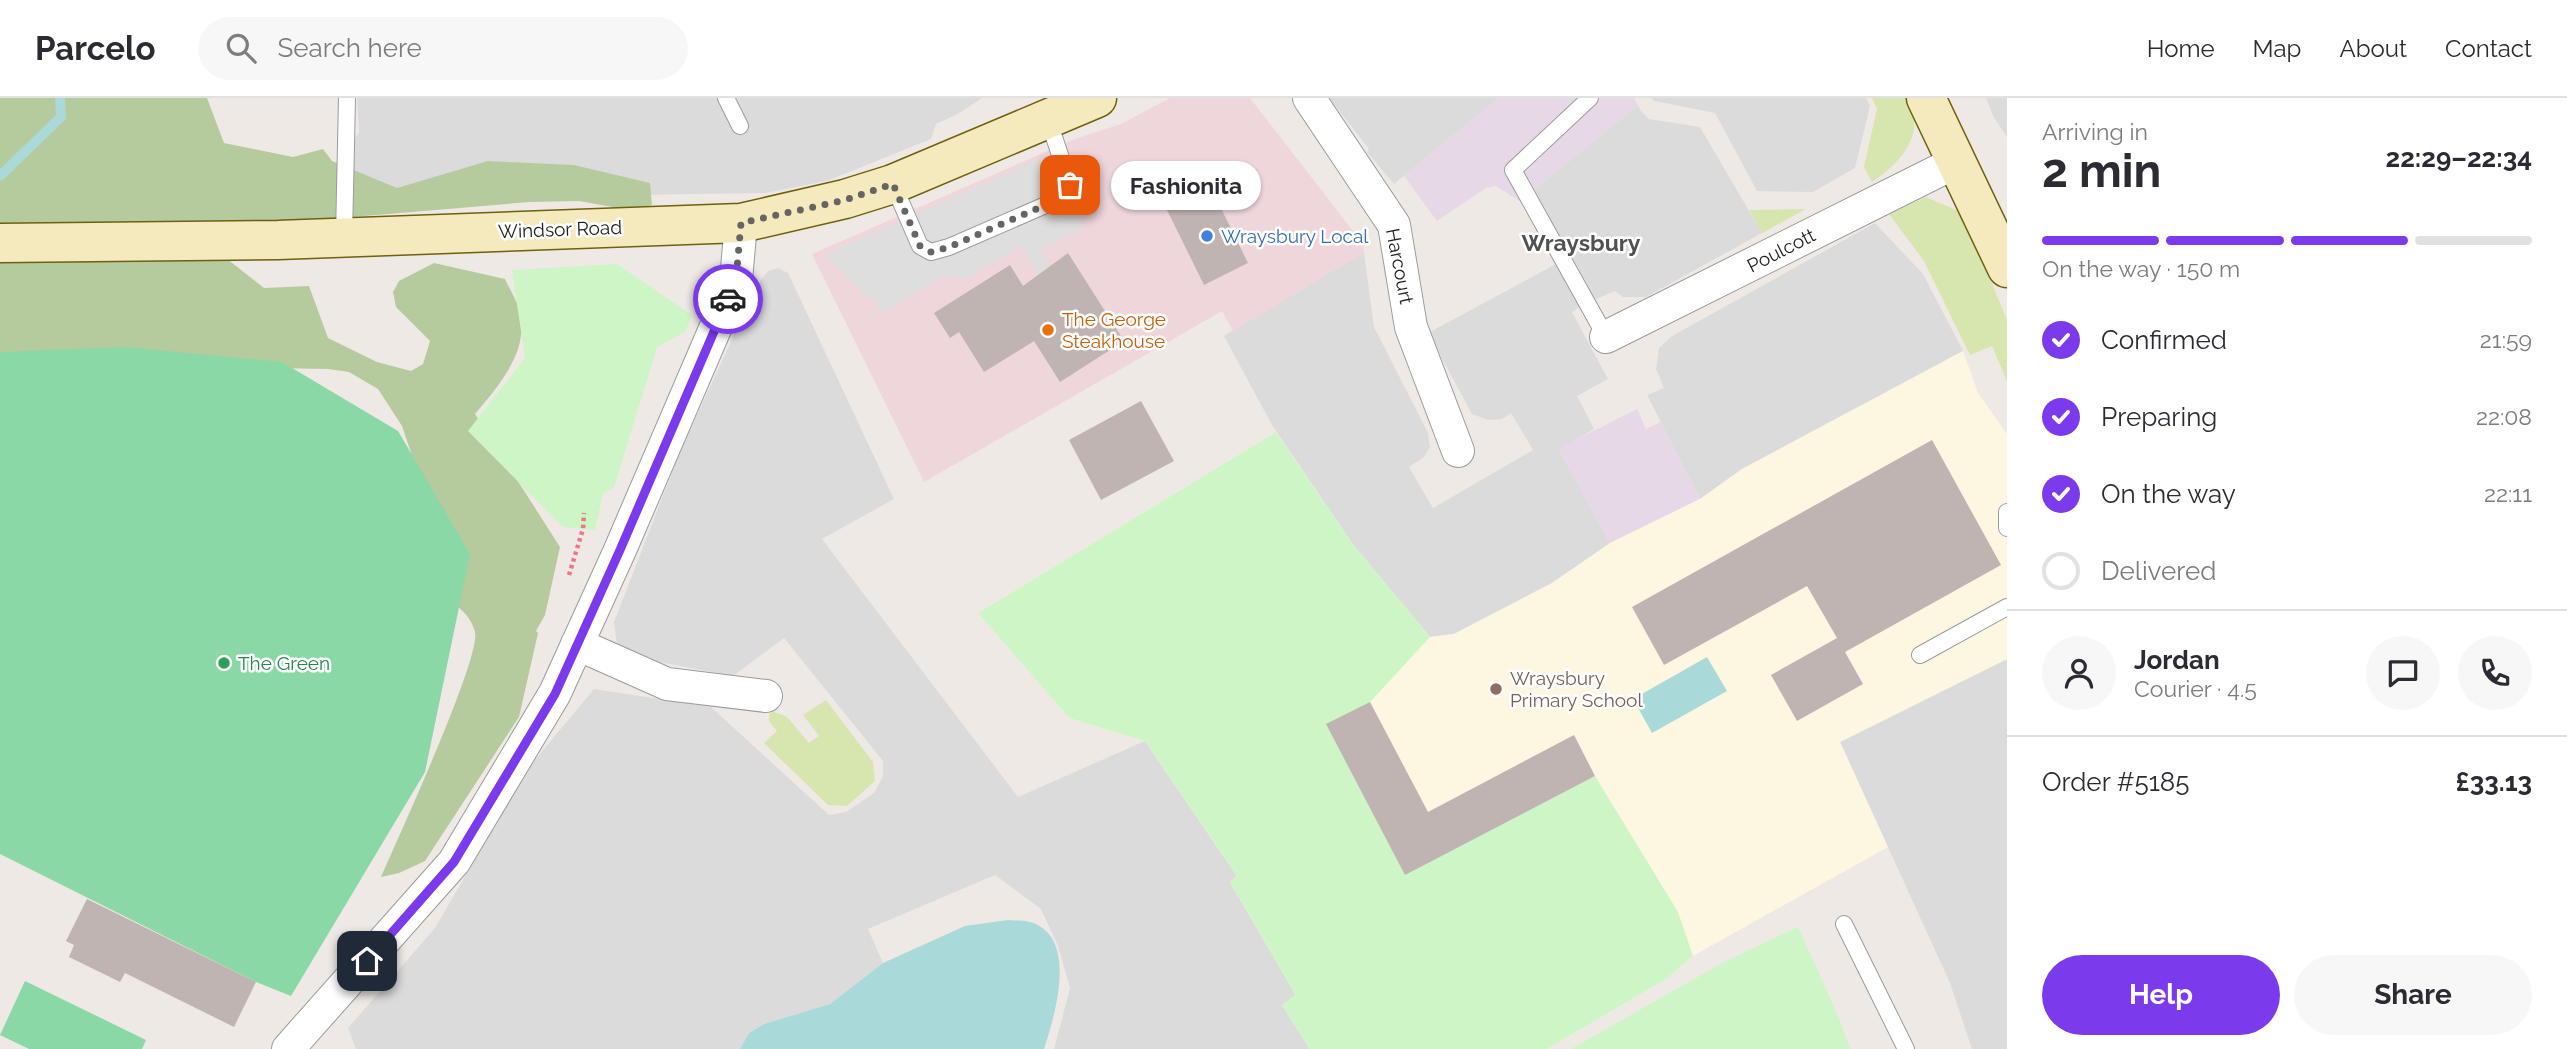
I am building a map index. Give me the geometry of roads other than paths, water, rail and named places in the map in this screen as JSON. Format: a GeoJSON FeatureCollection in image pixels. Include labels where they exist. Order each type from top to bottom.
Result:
{"type":"FeatureCollection","features":[{"type":"Feature","properties":{"kind":"main road","name":"Windsor Road"},"geometry":{"type":"LineString","coordinates":[[0,243],[344,237],[741,223],[845,200],[893,184],[1097,98]]}},
{"type":"Feature","properties":{"kind":"main road"},"geometry":{"type":"LineString","coordinates":[[1926,98],[2007,268]]}},
{"type":"Feature","properties":{"kind":"street","name":"Harcourt"},"geometry":{"type":"LineString","coordinates":[[1309,98],[1394,225],[1411,327],[1458,451]]}},
{"type":"Feature","properties":{"kind":"street","name":"Poulcott"},"geometry":{"type":"LineString","coordinates":[[1606,337],[1956,163]]}},
{"type":"Feature","properties":{"kind":"street"},"geometry":{"type":"LineString","coordinates":[[288,1049],[454,862],[555,694],[736,280],[741,223]]}},
{"type":"Feature","properties":{"kind":"street"},"geometry":{"type":"LineString","coordinates":[[577,644],[667,684],[766,696]]}},
{"type":"Feature","properties":{"kind":"lane"},"geometry":{"type":"LineString","coordinates":[[344,237],[347,98]]}},
{"type":"Feature","properties":{"kind":"lane"},"geometry":{"type":"LineString","coordinates":[[726,98],[740,126]]}},
{"type":"Feature","properties":{"kind":"lane"},"geometry":{"type":"LineString","coordinates":[[1590,98],[1513,170],[1606,337]]}},
{"type":"Feature","properties":{"kind":"lane"},"geometry":{"type":"LineString","coordinates":[[893,184],[920,246],[931,252],[949,247],[1064,197],[1070,185],[1048,119]]}},
{"type":"Feature","properties":{"kind":"lane"},"geometry":{"type":"LineString","coordinates":[[2007,512],[2007,528]]}},
{"type":"Feature","properties":{"kind":"lane"},"geometry":{"type":"LineString","coordinates":[[1920,655],[2007,607]]}},
{"type":"Feature","properties":{"kind":"lane"},"geometry":{"type":"LineString","coordinates":[[1844,923],[1906,1049]]}},
{"type":"Feature","properties":{"kind":"water"},"geometry":{"type":"Polygon","coordinates":[[[1707,657],[1727,691],[1652,733],[1633,699],[1707,657]]]}},
{"type":"Feature","properties":{"kind":"water"},"geometry":{"type":"Polygon","coordinates":[[[1008,920],[1030,922],[1045,930],[1054,943],[1059,959],[1057,998],[1044,1049],[740,1049],[749,1033],[764,1024],[830,1004],[883,963],[965,926],[1008,920]]]}},
{"type":"Feature","properties":{"kind":"waterway"},"geometry":{"type":"LineString","coordinates":[[0,176],[61,117],[60,98]]}},
{"type":"Feature","properties":{"kind":"place","name":"Fashionita"},"geometry":{"type":"Point","coordinates":[1070,185]}},
{"type":"Feature","properties":{"kind":"place","name":"Wraysbury Local"},"geometry":{"type":"Point","coordinates":[1207,236]}},
{"type":"Feature","properties":{"kind":"place","name":"The George Steakhouse"},"geometry":{"type":"Point","coordinates":[1048,330]}},
{"type":"Feature","properties":{"kind":"place","name":"The Green"},"geometry":{"type":"Point","coordinates":[224,663]}},
{"type":"Feature","properties":{"kind":"place","name":"Wraysbury Primary School"},"geometry":{"type":"Point","coordinates":[1496,689]}},
{"type":"Feature","properties":{"kind":"district","name":"Wraysbury"},"geometry":{"type":"Point","coordinates":[1581,242]}}]}
